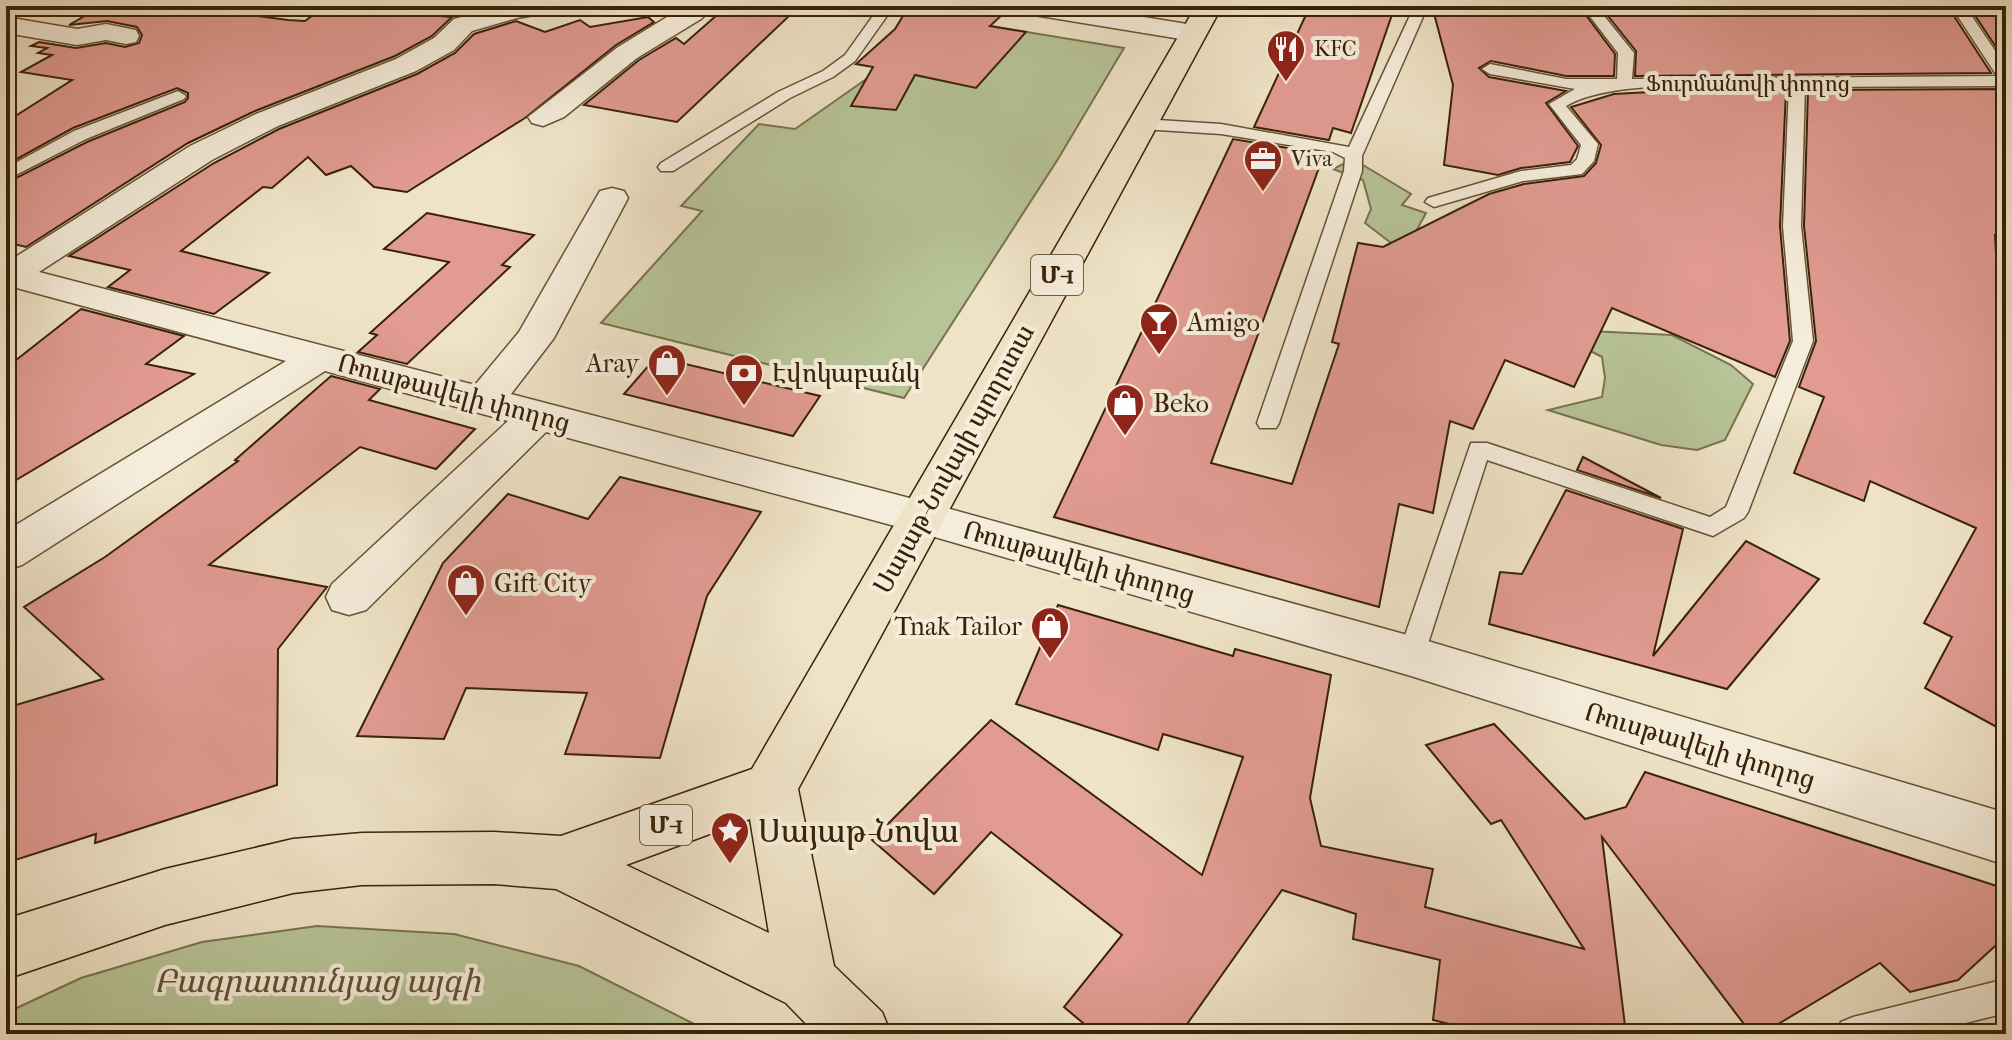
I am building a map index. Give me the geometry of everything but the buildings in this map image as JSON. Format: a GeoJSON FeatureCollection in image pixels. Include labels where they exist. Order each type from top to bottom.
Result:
{"type":"FeatureCollection","features":[{"type":"Feature","properties":{"kind":"highway","name":"Սայաթ-Նովայի պողոտա"},"geometry":{"type":"LineString","coordinates":[[771,787],[1201,19]]}},
{"type":"Feature","properties":{"kind":"highway","name":"Մ-1"},"geometry":{"type":"LineString","coordinates":[[561,863],[771,787]]}},
{"type":"Feature","properties":{"kind":"highway"},"geometry":{"type":"LineString","coordinates":[[771,787],[807,982]]}},
{"type":"Feature","properties":{"kind":"highway"},"geometry":{"type":"LineString","coordinates":[[6,949],[165,897],[293,866],[362,859],[494,858],[561,863],[807,982],[860,1034]]}},
{"type":"Feature","properties":{"kind":"street"},"geometry":{"type":"LineString","coordinates":[[7,275],[214,147],[267,120],[406,65],[444,44],[463,25],[514,10],[548,6]]}},
{"type":"Feature","properties":{"kind":"street"},"geometry":{"type":"LineString","coordinates":[[543,117],[567,104],[619,59],[684,21],[702,6]]}},
{"type":"Feature","properties":{"kind":"street"},"geometry":{"type":"LineString","coordinates":[[1028,6],[1201,19]]}},
{"type":"Feature","properties":{"kind":"street"},"geometry":{"type":"LineString","coordinates":[[6,25],[77,37],[106,32],[126,36]]}},
{"type":"Feature","properties":{"kind":"street"},"geometry":{"type":"LineString","coordinates":[[484,401],[535,338],[612,198]]}},
{"type":"Feature","properties":{"kind":"street","name":"Ռուսթավելի փողոց"},"geometry":{"type":"LineString","coordinates":[[7,275],[921,517],[1411,656],[2001,837]]}},
{"type":"Feature","properties":{"kind":"street"},"geometry":{"type":"LineString","coordinates":[[6,553],[320,357]]}},
{"type":"Feature","properties":{"kind":"street"},"geometry":{"type":"LineString","coordinates":[[349,597],[539,415]]}},
{"type":"Feature","properties":{"kind":"lane"},"geometry":{"type":"LineString","coordinates":[[667,167],[784,95],[828,74],[850,58],[887,6]]}},
{"type":"Feature","properties":{"kind":"lane"},"geometry":{"type":"LineString","coordinates":[[1434,202],[1521,176],[1576,170],[1585,161],[1590,144],[1557,104],[1576,93],[1624,85],[1626,53],[1589,6]]}},
{"type":"Feature","properties":{"kind":"lane"},"geometry":{"type":"LineString","coordinates":[[1958,6],[1985,36],[2006,79]]}},
{"type":"Feature","properties":{"kind":"lane"},"geometry":{"type":"LineString","coordinates":[[1268,423],[1353,171],[1354,156],[1419,10]]}},
{"type":"Feature","properties":{"kind":"lane","name":"Ֆուրմանովի փողոց"},"geometry":{"type":"LineString","coordinates":[[1490,69],[1566,84],[1797,84],[2006,79]]}},
{"type":"Feature","properties":{"kind":"lane"},"geometry":{"type":"LineString","coordinates":[[1411,656],[1479,449],[1713,527],[1736,512],[1803,341],[1792,226],[1797,84]]}},
{"type":"Feature","properties":{"kind":"lane"},"geometry":{"type":"LineString","coordinates":[[6,175],[80,135],[178,96]]}},
{"type":"Feature","properties":{"kind":"lane"},"geometry":{"type":"LineString","coordinates":[[1142,124],[1221,129],[1337,148],[1354,156]]}},
{"type":"Feature","properties":{"kind":"lane"},"geometry":{"type":"LineString","coordinates":[[1853,1034],[2006,996]]}},
{"type":"Feature","properties":{"kind":"green space"},"geometry":{"type":"Polygon","coordinates":[[[929,16],[1124,48],[1058,159],[904,398],[601,323],[702,211],[681,206],[759,124],[795,129],[872,75],[929,16]]]}},
{"type":"Feature","properties":{"kind":"green space"},"geometry":{"type":"Polygon","coordinates":[[[1353,159],[1411,194],[1402,205],[1426,213],[1413,237],[1391,243],[1365,223],[1371,209],[1363,180],[1333,169],[1353,159]]]}},
{"type":"Feature","properties":{"kind":"green space"},"geometry":{"type":"Polygon","coordinates":[[[1548,329],[1672,335],[1731,365],[1753,384],[1725,440],[1697,450],[1661,445],[1548,410],[1602,397],[1605,378],[1602,357],[1548,329]]]}},
{"type":"Feature","properties":{"kind":"green space","name":"Բագրատունյաց այգի"},"geometry":{"type":"Polygon","coordinates":[[[317,926],[454,934],[579,966],[714,1034],[6,1034],[6,1013],[81,978],[202,942],[317,926]]]}},
{"type":"Feature","properties":{"kind":"place","name":"KFC"},"geometry":{"type":"Point","coordinates":[1286,83]}},
{"type":"Feature","properties":{"kind":"place","name":"Viva"},"geometry":{"type":"Point","coordinates":[1263,193]}},
{"type":"Feature","properties":{"kind":"place","name":"Amigo"},"geometry":{"type":"Point","coordinates":[1159,356]}},
{"type":"Feature","properties":{"kind":"place","name":"Aray"},"geometry":{"type":"Point","coordinates":[667,397]}},
{"type":"Feature","properties":{"kind":"place","name":"Էվոկաբանկ"},"geometry":{"type":"Point","coordinates":[744,407]}},
{"type":"Feature","properties":{"kind":"place","name":"Beko"},"geometry":{"type":"Point","coordinates":[1125,437]}},
{"type":"Feature","properties":{"kind":"place","name":"Gift City"},"geometry":{"type":"Point","coordinates":[466,617]}},
{"type":"Feature","properties":{"kind":"place","name":"Tnak Tailor"},"geometry":{"type":"Point","coordinates":[1050,660]}},
{"type":"Feature","properties":{"kind":"place","name":"Սայաթ-Նովա"},"geometry":{"type":"Point","coordinates":[730,865]}}]}
